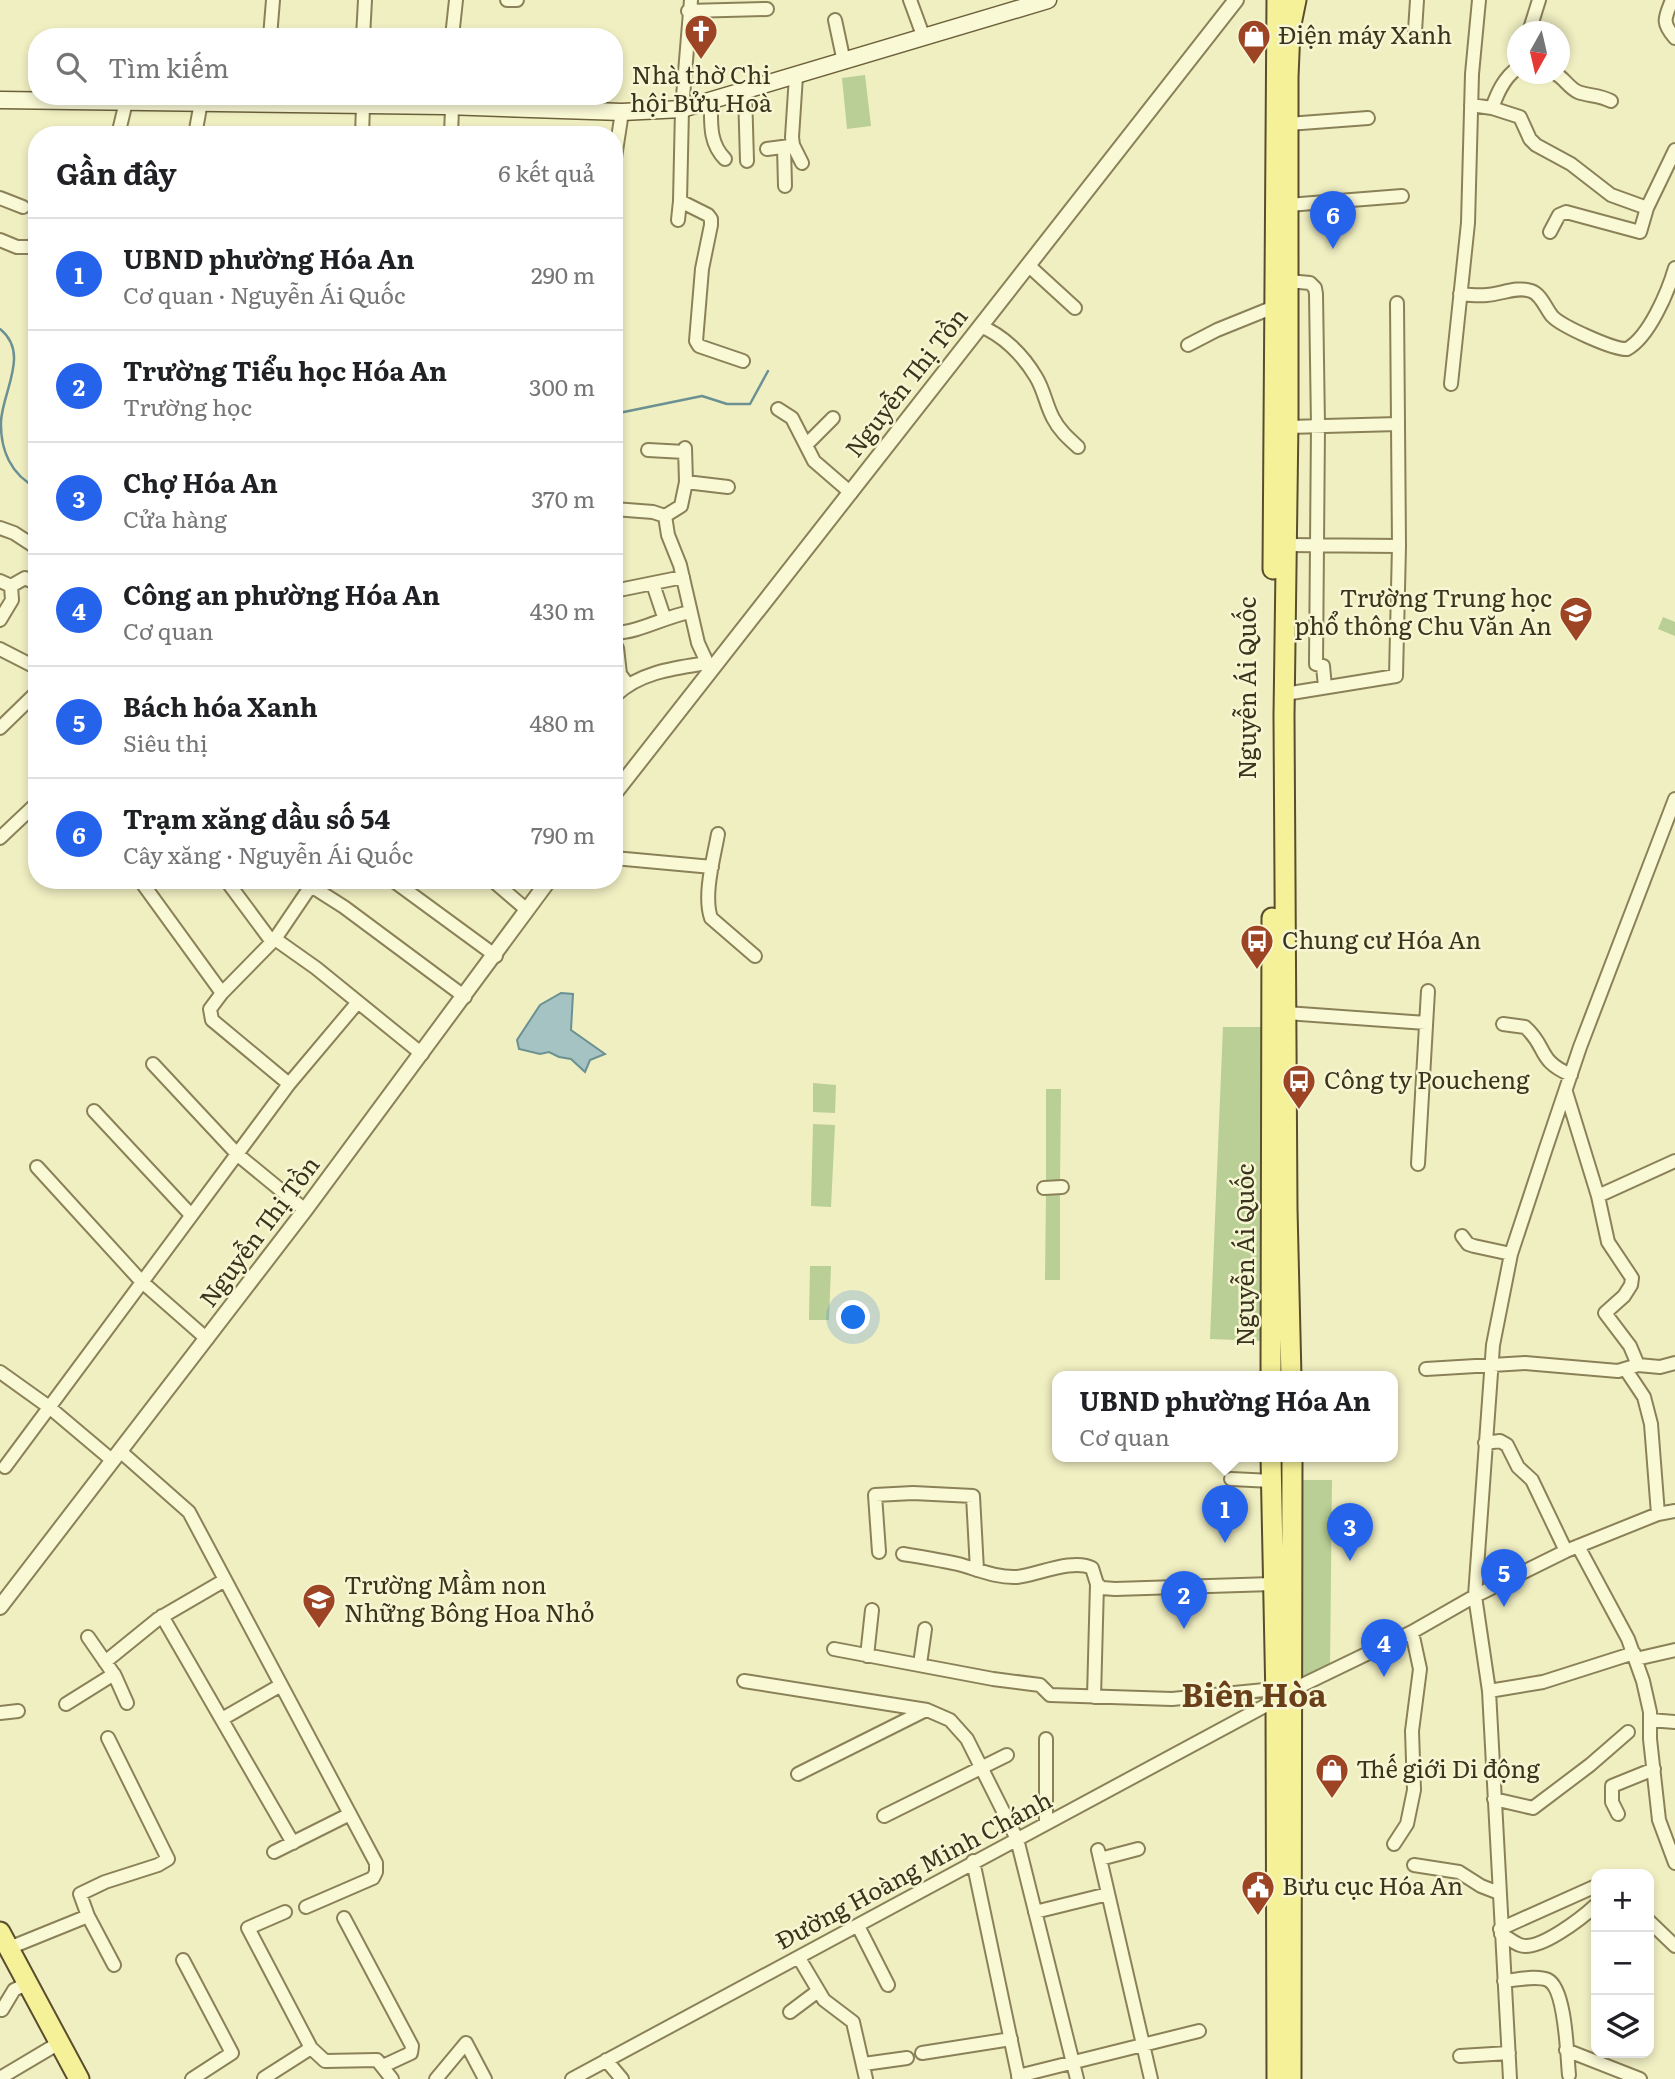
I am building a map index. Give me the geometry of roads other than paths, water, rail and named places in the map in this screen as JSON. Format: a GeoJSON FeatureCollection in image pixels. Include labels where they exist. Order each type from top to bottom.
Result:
{"type":"FeatureCollection","features":[{"type":"Feature","properties":{"kind":"main road"},"geometry":{"type":"LineString","coordinates":[[540,105],[622,112],[682,109],[1048,0]]}},
{"type":"Feature","properties":{"kind":"main road","name":"Nguyễn Ái Quốc"},"geometry":{"type":"LineString","coordinates":[[1279,1013],[1274,307],[1287,205],[1290,29],[1281,0]]}},
{"type":"Feature","properties":{"kind":"main road","name":"Nguyễn Ái Quốc"},"geometry":{"type":"LineString","coordinates":[[1271,1371],[1288,427],[1288,281],[1281,255],[1281,0]]}},
{"type":"Feature","properties":{"kind":"main road"},"geometry":{"type":"LineString","coordinates":[[0,100],[28,100]]}},
{"type":"Feature","properties":{"kind":"main road"},"geometry":{"type":"LineString","coordinates":[[1279,1013],[1291,1371]]}},
{"type":"Feature","properties":{"kind":"main road"},"geometry":{"type":"LineString","coordinates":[[1271,1462],[1273,1584],[1281,1693],[1290,2079]]}},
{"type":"Feature","properties":{"kind":"main road"},"geometry":{"type":"LineString","coordinates":[[1277,2079],[1281,1693],[1292,1462]]}},
{"type":"Feature","properties":{"kind":"main road"},"geometry":{"type":"LineString","coordinates":[[4,1940],[79,2079]]}},
{"type":"Feature","properties":{"kind":"street"},"geometry":{"type":"LineString","coordinates":[[271,28],[273,0]]}},
{"type":"Feature","properties":{"kind":"street"},"geometry":{"type":"LineString","coordinates":[[363,28],[365,0]]}},
{"type":"Feature","properties":{"kind":"street"},"geometry":{"type":"LineString","coordinates":[[453,28],[456,0]]}},
{"type":"Feature","properties":{"kind":"street"},"geometry":{"type":"LineString","coordinates":[[507,0],[517,0]]}},
{"type":"Feature","properties":{"kind":"street"},"geometry":{"type":"LineString","coordinates":[[910,0],[924,38]]}},
{"type":"Feature","properties":{"kind":"street","name":"Nguyễn Thị Tồn"},"geometry":{"type":"LineString","coordinates":[[623,782],[709,666],[851,493],[1236,0]]}},
{"type":"Feature","properties":{"kind":"street"},"geometry":{"type":"LineString","coordinates":[[1415,31],[1417,0]]}},
{"type":"Feature","properties":{"kind":"street"},"geometry":{"type":"LineString","coordinates":[[1451,384],[1468,223],[1471,105],[1479,0]]}},
{"type":"Feature","properties":{"kind":"street"},"geometry":{"type":"LineString","coordinates":[[1532,21],[1539,0]]}},
{"type":"Feature","properties":{"kind":"street"},"geometry":{"type":"LineString","coordinates":[[1672,0],[1664,21],[1675,38]]}},
{"type":"Feature","properties":{"kind":"street"},"geometry":{"type":"LineString","coordinates":[[678,220],[689,6],[767,9]]}},
{"type":"Feature","properties":{"kind":"street"},"geometry":{"type":"LineString","coordinates":[[835,20],[844,62]]}},
{"type":"Feature","properties":{"kind":"street"},"geometry":{"type":"LineString","coordinates":[[785,186],[796,76]]}},
{"type":"Feature","properties":{"kind":"street"},"geometry":{"type":"LineString","coordinates":[[1492,108],[1496,94],[1507,79]]}},
{"type":"Feature","properties":{"kind":"street"},"geometry":{"type":"LineString","coordinates":[[1569,84],[1577,92],[1599,96],[1611,102]]}},
{"type":"Feature","properties":{"kind":"street"},"geometry":{"type":"LineString","coordinates":[[745,92],[747,161]]}},
{"type":"Feature","properties":{"kind":"street"},"geometry":{"type":"LineString","coordinates":[[711,102],[713,143],[724,159]]}},
{"type":"Feature","properties":{"kind":"street"},"geometry":{"type":"LineString","coordinates":[[120,126],[125,105]]}},
{"type":"Feature","properties":{"kind":"street"},"geometry":{"type":"LineString","coordinates":[[197,126],[200,105]]}},
{"type":"Feature","properties":{"kind":"street"},"geometry":{"type":"LineString","coordinates":[[360,105],[361,126]]}},
{"type":"Feature","properties":{"kind":"street"},"geometry":{"type":"LineString","coordinates":[[448,105],[450,126]]}},
{"type":"Feature","properties":{"kind":"street"},"geometry":{"type":"LineString","coordinates":[[1471,105],[1520,117],[1530,139],[1536,145],[1571,164],[1611,195],[1647,208]]}},
{"type":"Feature","properties":{"kind":"street"},"geometry":{"type":"LineString","coordinates":[[620,126],[622,112]]}},
{"type":"Feature","properties":{"kind":"street"},"geometry":{"type":"LineString","coordinates":[[1288,124],[1368,118]]}},
{"type":"Feature","properties":{"kind":"street"},"geometry":{"type":"LineString","coordinates":[[767,149],[788,146]]}},
{"type":"Feature","properties":{"kind":"street"},"geometry":{"type":"LineString","coordinates":[[788,146],[802,163]]}},
{"type":"Feature","properties":{"kind":"street"},"geometry":{"type":"LineString","coordinates":[[1550,232],[1559,215],[1566,212],[1640,232],[1647,208],[1675,150]]}},
{"type":"Feature","properties":{"kind":"street"},"geometry":{"type":"LineString","coordinates":[[1287,205],[1402,196]]}},
{"type":"Feature","properties":{"kind":"street"},"geometry":{"type":"LineString","coordinates":[[0,198],[23,207]]}},
{"type":"Feature","properties":{"kind":"street"},"geometry":{"type":"LineString","coordinates":[[680,201],[711,219],[702,269],[696,341],[699,346],[743,361]]}},
{"type":"Feature","properties":{"kind":"street"},"geometry":{"type":"LineString","coordinates":[[0,240],[17,247],[28,247]]}},
{"type":"Feature","properties":{"kind":"street"},"geometry":{"type":"LineString","coordinates":[[1028,265],[1075,308]]}},
{"type":"Feature","properties":{"kind":"street"},"geometry":{"type":"LineString","coordinates":[[1460,294],[1486,295],[1530,290],[1553,317],[1567,328],[1584,332],[1612,347],[1627,349],[1662,306],[1675,268]]}},
{"type":"Feature","properties":{"kind":"street"},"geometry":{"type":"LineString","coordinates":[[1288,281],[1310,283],[1315,290],[1318,426],[1316,664],[1323,666],[1325,687]]}},
{"type":"Feature","properties":{"kind":"street"},"geometry":{"type":"LineString","coordinates":[[1285,694],[1396,676],[1399,546],[1397,303]]}},
{"type":"Feature","properties":{"kind":"street"},"geometry":{"type":"LineString","coordinates":[[1188,345],[1274,307]]}},
{"type":"Feature","properties":{"kind":"street"},"geometry":{"type":"LineString","coordinates":[[980,326],[1001,335],[1031,369],[1053,419],[1078,447]]}},
{"type":"Feature","properties":{"kind":"street"},"geometry":{"type":"LineString","coordinates":[[778,409],[792,418],[814,461],[851,493]]}},
{"type":"Feature","properties":{"kind":"street"},"geometry":{"type":"LineString","coordinates":[[807,444],[833,418]]}},
{"type":"Feature","properties":{"kind":"street"},"geometry":{"type":"LineString","coordinates":[[1288,427],[1398,424]]}},
{"type":"Feature","properties":{"kind":"street"},"geometry":{"type":"LineString","coordinates":[[648,450],[685,450],[686,482],[681,506],[664,516]]}},
{"type":"Feature","properties":{"kind":"street"},"geometry":{"type":"LineString","coordinates":[[686,482],[728,487]]}},
{"type":"Feature","properties":{"kind":"street"},"geometry":{"type":"LineString","coordinates":[[623,510],[653,512],[664,516]]}},
{"type":"Feature","properties":{"kind":"street"},"geometry":{"type":"LineString","coordinates":[[623,689],[665,670],[709,666],[698,643],[683,577],[664,516]]}},
{"type":"Feature","properties":{"kind":"street"},"geometry":{"type":"LineString","coordinates":[[0,528],[15,533],[28,542]]}},
{"type":"Feature","properties":{"kind":"street"},"geometry":{"type":"LineString","coordinates":[[1286,545],[1399,546]]}},
{"type":"Feature","properties":{"kind":"street"},"geometry":{"type":"LineString","coordinates":[[623,589],[683,577]]}},
{"type":"Feature","properties":{"kind":"street"},"geometry":{"type":"LineString","coordinates":[[0,620],[12,600],[5,584],[28,580]]}},
{"type":"Feature","properties":{"kind":"street"},"geometry":{"type":"LineString","coordinates":[[653,584],[664,617]]}},
{"type":"Feature","properties":{"kind":"street"},"geometry":{"type":"LineString","coordinates":[[623,632],[636,630],[664,617],[690,612]]}},
{"type":"Feature","properties":{"kind":"street"},"geometry":{"type":"LineString","coordinates":[[0,649],[28,663]]}},
{"type":"Feature","properties":{"kind":"street"},"geometry":{"type":"LineString","coordinates":[[623,678],[628,685]]}},
{"type":"Feature","properties":{"kind":"street"},"geometry":{"type":"LineString","coordinates":[[0,729],[28,701]]}},
{"type":"Feature","properties":{"kind":"street"},"geometry":{"type":"LineString","coordinates":[[1510,2079],[1489,1691],[1475,1596],[1491,1367],[1500,1303],[1511,1254],[1555,1122],[1675,799]]}},
{"type":"Feature","properties":{"kind":"street"},"geometry":{"type":"LineString","coordinates":[[3,830],[28,814]]}},
{"type":"Feature","properties":{"kind":"street"},"geometry":{"type":"LineString","coordinates":[[718,834],[708,907],[711,918],[755,956]]}},
{"type":"Feature","properties":{"kind":"street"},"geometry":{"type":"LineString","coordinates":[[623,859],[712,867]]}},
{"type":"Feature","properties":{"kind":"street"},"geometry":{"type":"LineString","coordinates":[[147,889],[222,993]]}},
{"type":"Feature","properties":{"kind":"street"},"geometry":{"type":"LineString","coordinates":[[233,889],[274,941],[316,968],[422,1054]]}},
{"type":"Feature","properties":{"kind":"street"},"geometry":{"type":"LineString","coordinates":[[289,1084],[212,1020],[211,1009],[222,993],[274,941],[310,889]]}},
{"type":"Feature","properties":{"kind":"street"},"geometry":{"type":"LineString","coordinates":[[322,889],[465,997]]}},
{"type":"Feature","properties":{"kind":"street"},"geometry":{"type":"LineString","coordinates":[[405,889],[496,956]]}},
{"type":"Feature","properties":{"kind":"street"},"geometry":{"type":"LineString","coordinates":[[502,889],[527,910]]}},
{"type":"Feature","properties":{"kind":"street","name":"Nguyễn Thị Tồn"},"geometry":{"type":"LineString","coordinates":[[0,1607],[306,1210],[496,956],[542,889]]}},
{"type":"Feature","properties":{"kind":"street"},"geometry":{"type":"LineString","coordinates":[[1418,1164],[1428,991]]}},
{"type":"Feature","properties":{"kind":"street"},"geometry":{"type":"LineString","coordinates":[[5,1467],[289,1084],[358,1002]]}},
{"type":"Feature","properties":{"kind":"street"},"geometry":{"type":"LineString","coordinates":[[1279,1013],[1426,1023]]}},
{"type":"Feature","properties":{"kind":"street"},"geometry":{"type":"LineString","coordinates":[[1503,1024],[1525,1027],[1549,1063],[1572,1076]]}},
{"type":"Feature","properties":{"kind":"street"},"geometry":{"type":"LineString","coordinates":[[153,1064],[237,1155],[306,1210]]}},
{"type":"Feature","properties":{"kind":"street"},"geometry":{"type":"LineString","coordinates":[[1566,1092],[1598,1196],[1608,1242],[1632,1278],[1624,1296],[1605,1313],[1630,1346],[1632,1367],[1644,1397],[1651,1424],[1658,1514]]}},
{"type":"Feature","properties":{"kind":"street"},"geometry":{"type":"LineString","coordinates":[[94,1111],[191,1215]]}},
{"type":"Feature","properties":{"kind":"street"},"geometry":{"type":"LineString","coordinates":[[1555,1122],[1574,1116]]}},
{"type":"Feature","properties":{"kind":"street"},"geometry":{"type":"LineString","coordinates":[[1598,1196],[1675,1161]]}},
{"type":"Feature","properties":{"kind":"street"},"geometry":{"type":"LineString","coordinates":[[37,1167],[141,1281],[207,1339]]}},
{"type":"Feature","properties":{"kind":"street"},"geometry":{"type":"LineString","coordinates":[[1044,1188],[1062,1187]]}},
{"type":"Feature","properties":{"kind":"street"},"geometry":{"type":"LineString","coordinates":[[1462,1236],[1468,1244],[1511,1254]]}},
{"type":"Feature","properties":{"kind":"street"},"geometry":{"type":"LineString","coordinates":[[1426,1369],[1525,1363],[1607,1371],[1632,1367],[1660,1367],[1675,1363]]}},
{"type":"Feature","properties":{"kind":"street"},"geometry":{"type":"LineString","coordinates":[[0,1372],[117,1456],[189,1512],[376,1863],[375,1875],[306,1907]]}},
{"type":"Feature","properties":{"kind":"street"},"geometry":{"type":"LineString","coordinates":[[1485,1443],[1506,1443],[1518,1466],[1532,1480],[1635,1656],[1648,1701],[1659,1820],[1675,1863]]}},
{"type":"Feature","properties":{"kind":"street"},"geometry":{"type":"LineString","coordinates":[[1231,1479],[1272,1481]]}},
{"type":"Feature","properties":{"kind":"street"},"geometry":{"type":"LineString","coordinates":[[879,1552],[875,1495],[913,1493],[973,1496],[977,1570]]}},
{"type":"Feature","properties":{"kind":"street","name":"Đường Hoàng Minh Chánh"},"geometry":{"type":"LineString","coordinates":[[572,2079],[858,1926],[1281,1693],[1412,1632],[1475,1596],[1572,1549],[1658,1514],[1675,1511]]}},
{"type":"Feature","properties":{"kind":"street"},"geometry":{"type":"LineString","coordinates":[[904,1554],[958,1564],[993,1575],[1016,1577],[1070,1566],[1087,1565],[1092,1568],[1097,1584],[1094,1697]]}},
{"type":"Feature","properties":{"kind":"street"},"geometry":{"type":"LineString","coordinates":[[105,1662],[162,1616],[225,1580]]}},
{"type":"Feature","properties":{"kind":"street"},"geometry":{"type":"LineString","coordinates":[[1097,1584],[1102,1588],[1115,1589],[1273,1584]]}},
{"type":"Feature","properties":{"kind":"street"},"geometry":{"type":"LineString","coordinates":[[867,1656],[872,1610]]}},
{"type":"Feature","properties":{"kind":"street"},"geometry":{"type":"LineString","coordinates":[[162,1616],[293,1843]]}},
{"type":"Feature","properties":{"kind":"street"},"geometry":{"type":"LineString","coordinates":[[920,1664],[925,1629]]}},
{"type":"Feature","properties":{"kind":"street"},"geometry":{"type":"LineString","coordinates":[[1394,1844],[1411,1811],[1414,1790],[1412,1731],[1420,1669],[1412,1632]]}},
{"type":"Feature","properties":{"kind":"street"},"geometry":{"type":"LineString","coordinates":[[88,1637],[114,1674],[127,1703]]}},
{"type":"Feature","properties":{"kind":"street"},"geometry":{"type":"LineString","coordinates":[[834,1649],[993,1679],[1040,1685],[1050,1695],[1172,1699],[1281,1693]]}},
{"type":"Feature","properties":{"kind":"street"},"geometry":{"type":"LineString","coordinates":[[1489,1691],[1544,1682],[1635,1656],[1675,1650]]}},
{"type":"Feature","properties":{"kind":"street"},"geometry":{"type":"LineString","coordinates":[[66,1704],[114,1674]]}},
{"type":"Feature","properties":{"kind":"street"},"geometry":{"type":"LineString","coordinates":[[744,1681],[927,1710],[950,1720],[967,1740],[1017,1839],[1077,2079]]}},
{"type":"Feature","properties":{"kind":"street"},"geometry":{"type":"LineString","coordinates":[[222,1719],[281,1685]]}},
{"type":"Feature","properties":{"kind":"street"},"geometry":{"type":"LineString","coordinates":[[798,1774],[927,1710]]}},
{"type":"Feature","properties":{"kind":"street"},"geometry":{"type":"LineString","coordinates":[[0,1713],[18,1711]]}},
{"type":"Feature","properties":{"kind":"street"},"geometry":{"type":"LineString","coordinates":[[1650,1720],[1675,1722]]}},
{"type":"Feature","properties":{"kind":"street"},"geometry":{"type":"LineString","coordinates":[[1494,1799],[1533,1808],[1628,1732]]}},
{"type":"Feature","properties":{"kind":"street"},"geometry":{"type":"LineString","coordinates":[[108,1738],[168,1859],[80,1894],[88,1916],[114,1965]]}},
{"type":"Feature","properties":{"kind":"street"},"geometry":{"type":"LineString","coordinates":[[1046,1739],[1046,1823]]}},
{"type":"Feature","properties":{"kind":"street"},"geometry":{"type":"LineString","coordinates":[[884,1816],[1007,1755]]}},
{"type":"Feature","properties":{"kind":"street"},"geometry":{"type":"LineString","coordinates":[[1618,1814],[1612,1802],[1612,1786],[1654,1769]]}},
{"type":"Feature","properties":{"kind":"street"},"geometry":{"type":"LineString","coordinates":[[274,1852],[349,1814]]}},
{"type":"Feature","properties":{"kind":"street"},"geometry":{"type":"LineString","coordinates":[[1138,1849],[1099,1855],[1151,2079]]}},
{"type":"Feature","properties":{"kind":"street"},"geometry":{"type":"LineString","coordinates":[[973,1861],[1018,2078],[1199,2031]]}},
{"type":"Feature","properties":{"kind":"street"},"geometry":{"type":"LineString","coordinates":[[1413,1865],[1459,1872],[1481,1886],[1499,1893]]}},
{"type":"Feature","properties":{"kind":"street"},"geometry":{"type":"LineString","coordinates":[[1501,1932],[1591,1888]]}},
{"type":"Feature","properties":{"kind":"street"},"geometry":{"type":"LineString","coordinates":[[1035,1912],[1108,1894]]}},
{"type":"Feature","properties":{"kind":"street"},"geometry":{"type":"LineString","coordinates":[[1501,1932],[1521,1945],[1530,1946],[1578,1921],[1591,1909]]}},
{"type":"Feature","properties":{"kind":"street"},"geometry":{"type":"LineString","coordinates":[[285,1912],[248,1928],[311,2048],[325,2061],[377,2060],[392,2079]]}},
{"type":"Feature","properties":{"kind":"street"},"geometry":{"type":"LineString","coordinates":[[4,1940],[88,1916]]}},
{"type":"Feature","properties":{"kind":"street"},"geometry":{"type":"LineString","coordinates":[[344,1918],[412,2046],[411,2053],[383,2066]]}},
{"type":"Feature","properties":{"kind":"street"},"geometry":{"type":"LineString","coordinates":[[858,1926],[888,1985]]}},
{"type":"Feature","properties":{"kind":"street"},"geometry":{"type":"LineString","coordinates":[[1654,1926],[1675,1946]]}},
{"type":"Feature","properties":{"kind":"street"},"geometry":{"type":"LineString","coordinates":[[799,1958],[828,2005],[845,2014],[853,2022],[866,2079]]}},
{"type":"Feature","properties":{"kind":"street"},"geometry":{"type":"LineString","coordinates":[[183,1961],[232,2053],[192,2079]]}},
{"type":"Feature","properties":{"kind":"street"},"geometry":{"type":"LineString","coordinates":[[1504,1981],[1537,1978],[1553,1983],[1560,1997],[1569,2075]]}},
{"type":"Feature","properties":{"kind":"street"},"geometry":{"type":"LineString","coordinates":[[2,2010],[14,1990],[28,1983]]}},
{"type":"Feature","properties":{"kind":"street"},"geometry":{"type":"LineString","coordinates":[[790,2012],[818,1991]]}},
{"type":"Feature","properties":{"kind":"street"},"geometry":{"type":"LineString","coordinates":[[922,2053],[1011,2039]]}},
{"type":"Feature","properties":{"kind":"street"},"geometry":{"type":"LineString","coordinates":[[1,2073],[59,2043]]}},
{"type":"Feature","properties":{"kind":"street"},"geometry":{"type":"LineString","coordinates":[[436,2079],[466,2043],[485,2079]]}},
{"type":"Feature","properties":{"kind":"street"},"geometry":{"type":"LineString","coordinates":[[264,2078],[311,2048]]}},
{"type":"Feature","properties":{"kind":"street"},"geometry":{"type":"LineString","coordinates":[[1566,2050],[1640,2079]]}},
{"type":"Feature","properties":{"kind":"street"},"geometry":{"type":"LineString","coordinates":[[1460,2056],[1509,2053]]}},
{"type":"Feature","properties":{"kind":"street"},"geometry":{"type":"LineString","coordinates":[[864,2064],[907,2058]]}},
{"type":"Feature","properties":{"kind":"street"},"geometry":{"type":"LineString","coordinates":[[606,2060],[622,2079]]}},
{"type":"Feature","properties":{"kind":"water"},"geometry":{"type":"Polygon","coordinates":[[[561,993],[573,994],[571,1030],[605,1054],[590,1060],[585,1072],[571,1059],[549,1052],[540,1054],[519,1049],[517,1040],[540,1005],[561,993]]]}},
{"type":"Feature","properties":{"kind":"waterway"},"geometry":{"type":"LineString","coordinates":[[0,329],[9,339],[14,360],[3,409],[1,432],[9,461],[28,483]]}},
{"type":"Feature","properties":{"kind":"waterway"},"geometry":{"type":"LineString","coordinates":[[623,412],[702,396],[727,404],[750,404],[768,371]]}},
{"type":"Feature","properties":{"kind":"place","name":"Nhà thờ Chi hội Bửu Hoà"},"geometry":{"type":"Point","coordinates":[701,61]}},
{"type":"Feature","properties":{"kind":"place","name":"Điện máy Xanh"},"geometry":{"type":"Point","coordinates":[1254,66]}},
{"type":"Feature","properties":{"kind":"place","name":"Trạm xăng dầu số 54"},"geometry":{"type":"Point","coordinates":[1333,249]}},
{"type":"Feature","properties":{"kind":"place","name":"Trường Trung học phổ thông Chu Văn An"},"geometry":{"type":"Point","coordinates":[1576,643]}},
{"type":"Feature","properties":{"kind":"place","name":"Chung cư Hóa An"},"geometry":{"type":"Point","coordinates":[1257,971]}},
{"type":"Feature","properties":{"kind":"place","name":"Công ty Poucheng"},"geometry":{"type":"Point","coordinates":[1299,1111]}},
{"type":"Feature","properties":{"kind":"place","name":"UBND phường Hóa An"},"geometry":{"type":"Point","coordinates":[1225,1543]}},
{"type":"Feature","properties":{"kind":"place","name":"Chợ Hóa An"},"geometry":{"type":"Point","coordinates":[1350,1561]}},
{"type":"Feature","properties":{"kind":"place","name":"Bách hóa Xanh"},"geometry":{"type":"Point","coordinates":[1504,1607]}},
{"type":"Feature","properties":{"kind":"place","name":"Trường Tiểu học Hóa An"},"geometry":{"type":"Point","coordinates":[1184,1629]}},
{"type":"Feature","properties":{"kind":"place","name":"Trường Mầm non Những Bông Hoa Nhỏ"},"geometry":{"type":"Point","coordinates":[319,1630]}},
{"type":"Feature","properties":{"kind":"place","name":"Công an phường Hóa An"},"geometry":{"type":"Point","coordinates":[1384,1677]}},
{"type":"Feature","properties":{"kind":"place","name":"Thế giới Di động"},"geometry":{"type":"Point","coordinates":[1332,1800]}},
{"type":"Feature","properties":{"kind":"place","name":"Bưu cục Hóa An"},"geometry":{"type":"Point","coordinates":[1258,1917]}},
{"type":"Feature","properties":{"kind":"district","name":"Biên Hòa"},"geometry":{"type":"Point","coordinates":[1254,1696]}}]}
